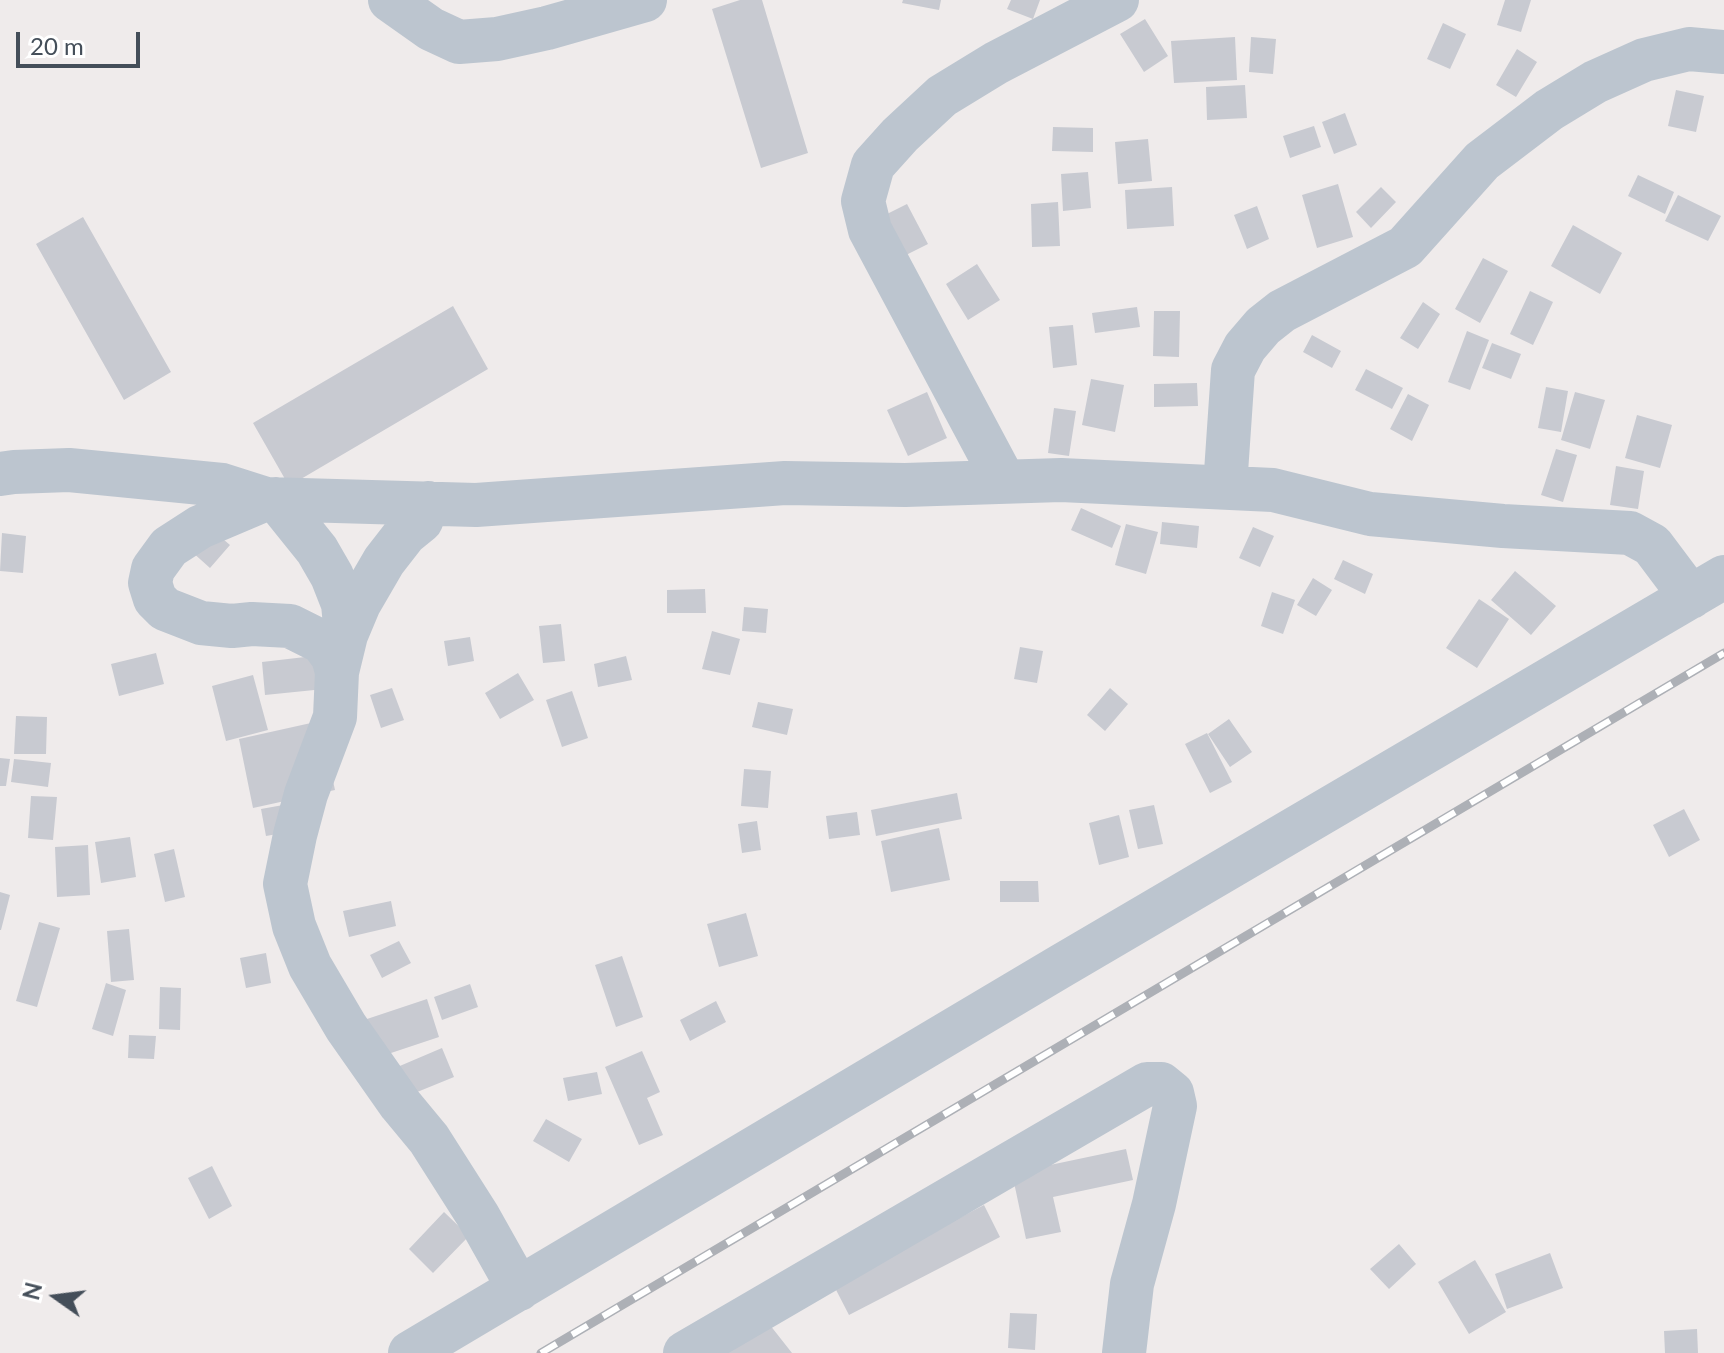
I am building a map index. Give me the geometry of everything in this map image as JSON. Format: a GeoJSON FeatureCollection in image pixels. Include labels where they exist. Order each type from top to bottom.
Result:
{"type":"FeatureCollection","features":[{"type":"Feature","properties":{"kind":"street"},"geometry":{"type":"LineString","coordinates":[[390,0],[431,29],[459,42],[497,39],[547,28],[645,0]]}},
{"type":"Feature","properties":{"kind":"street"},"geometry":{"type":"LineString","coordinates":[[1004,481],[870,230],[863,201],[873,165],[942,96],[996,63],[1117,0]]}},
{"type":"Feature","properties":{"kind":"street"},"geometry":{"type":"LineString","coordinates":[[1225,487],[1233,370],[1245,347],[1263,326],[1282,311],[1405,247],[1482,161],[1549,110],[1595,82],[1644,60],[1689,49],[1724,52]]}},
{"type":"Feature","properties":{"kind":"street"},"geometry":{"type":"LineString","coordinates":[[5,470],[69,470],[222,485],[271,499],[476,505],[785,483],[905,485],[1061,480],[1273,490],[1370,514],[1630,533],[1652,545],[1707,587],[410,1353]]}},
{"type":"Feature","properties":{"kind":"street"},"geometry":{"type":"LineString","coordinates":[[271,499],[317,550],[343,604],[342,654],[335,717],[306,794],[285,884],[294,926],[310,966],[346,1027],[400,1104],[429,1139],[478,1216],[519,1289]]}},
{"type":"Feature","properties":{"kind":"street"},"geometry":{"type":"LineString","coordinates":[[271,499],[200,527],[169,547],[153,569],[150,583],[155,599],[165,609],[201,623],[290,626],[322,642],[333,657],[342,654]]}},
{"type":"Feature","properties":{"kind":"street"},"geometry":{"type":"LineString","coordinates":[[342,654],[359,604],[384,561],[405,534],[421,521],[428,503]]}},
{"type":"Feature","properties":{"kind":"street"},"geometry":{"type":"LineString","coordinates":[[685,1353],[1147,1084],[1161,1084],[1172,1093],[1175,1106],[1154,1204],[1132,1284],[1124,1353]]}},
{"type":"Feature","properties":{"kind":"building"},"geometry":{"type":"Polygon","coordinates":[[[740,0],[762,0],[808,153],[761,168],[712,9],[740,0]]]}},
{"type":"Feature","properties":{"kind":"building"},"geometry":{"type":"Polygon","coordinates":[[[903,0],[941,0],[939,10],[902,3],[903,0]]]}},
{"type":"Feature","properties":{"kind":"building"},"geometry":{"type":"Polygon","coordinates":[[[1011,0],[1040,0],[1033,19],[1007,9],[1011,0]]]}},
{"type":"Feature","properties":{"kind":"building"},"geometry":{"type":"Polygon","coordinates":[[[1505,0],[1531,0],[1521,32],[1497,25],[1505,0]]]}},
{"type":"Feature","properties":{"kind":"building"},"geometry":{"type":"Polygon","coordinates":[[[1145,19],[1168,56],[1144,72],[1120,34],[1145,19]]]}},
{"type":"Feature","properties":{"kind":"building"},"geometry":{"type":"Polygon","coordinates":[[[1443,23],[1466,34],[1450,69],[1427,59],[1443,23]]]}},
{"type":"Feature","properties":{"kind":"building"},"geometry":{"type":"Polygon","coordinates":[[[1235,37],[1237,80],[1174,83],[1171,41],[1235,37]]]}},
{"type":"Feature","properties":{"kind":"building"},"geometry":{"type":"Polygon","coordinates":[[[1251,37],[1276,39],[1273,74],[1249,72],[1251,37]]]}},
{"type":"Feature","properties":{"kind":"building"},"geometry":{"type":"Polygon","coordinates":[[[1517,49],[1537,62],[1516,97],[1496,85],[1517,49]]]}},
{"type":"Feature","properties":{"kind":"building"},"geometry":{"type":"Polygon","coordinates":[[[1245,85],[1247,118],[1207,120],[1206,87],[1245,85]]]}},
{"type":"Feature","properties":{"kind":"building"},"geometry":{"type":"Polygon","coordinates":[[[1676,90],[1704,96],[1696,132],[1668,126],[1676,90]]]}},
{"type":"Feature","properties":{"kind":"building"},"geometry":{"type":"Polygon","coordinates":[[[1345,113],[1357,145],[1334,154],[1322,122],[1345,113]]]}},
{"type":"Feature","properties":{"kind":"building"},"geometry":{"type":"Polygon","coordinates":[[[1314,126],[1321,147],[1290,158],[1283,136],[1314,126]]]}},
{"type":"Feature","properties":{"kind":"building"},"geometry":{"type":"Polygon","coordinates":[[[1053,127],[1093,128],[1093,152],[1052,151],[1053,127]]]}},
{"type":"Feature","properties":{"kind":"building"},"geometry":{"type":"Polygon","coordinates":[[[1148,139],[1152,181],[1118,184],[1115,142],[1148,139]]]}},
{"type":"Feature","properties":{"kind":"building"},"geometry":{"type":"Polygon","coordinates":[[[1088,172],[1091,208],[1063,211],[1061,174],[1088,172]]]}},
{"type":"Feature","properties":{"kind":"building"},"geometry":{"type":"Polygon","coordinates":[[[1638,175],[1674,192],[1665,214],[1628,196],[1638,175]]]}},
{"type":"Feature","properties":{"kind":"building"},"geometry":{"type":"Polygon","coordinates":[[[1338,184],[1353,237],[1317,248],[1302,195],[1338,184]]]}},
{"type":"Feature","properties":{"kind":"building"},"geometry":{"type":"Polygon","coordinates":[[[1172,187],[1174,226],[1127,229],[1125,190],[1172,187]]]}},
{"type":"Feature","properties":{"kind":"building"},"geometry":{"type":"Polygon","coordinates":[[[1381,187],[1396,202],[1371,228],[1356,212],[1381,187]]]}},
{"type":"Feature","properties":{"kind":"building"},"geometry":{"type":"Polygon","coordinates":[[[1678,195],[1721,216],[1708,241],[1665,221],[1678,195]]]}},
{"type":"Feature","properties":{"kind":"building"},"geometry":{"type":"Polygon","coordinates":[[[1058,202],[1060,246],[1032,247],[1031,204],[1058,202]]]}},
{"type":"Feature","properties":{"kind":"building"},"geometry":{"type":"Polygon","coordinates":[[[907,204],[928,244],[906,255],[885,215],[907,204]]]}},
{"type":"Feature","properties":{"kind":"building"},"geometry":{"type":"Polygon","coordinates":[[[1257,206],[1269,239],[1247,249],[1234,215],[1257,206]]]}},
{"type":"Feature","properties":{"kind":"building"},"geometry":{"type":"Polygon","coordinates":[[[83,217],[171,372],[124,400],[36,244],[83,217]]]}},
{"type":"Feature","properties":{"kind":"building"},"geometry":{"type":"Polygon","coordinates":[[[1573,225],[1622,253],[1600,294],[1551,266],[1573,225]]]}},
{"type":"Feature","properties":{"kind":"building"},"geometry":{"type":"Polygon","coordinates":[[[1483,258],[1508,271],[1480,323],[1455,309],[1483,258]]]}},
{"type":"Feature","properties":{"kind":"building"},"geometry":{"type":"Polygon","coordinates":[[[977,264],[1000,300],[968,320],[946,284],[977,264]]]}},
{"type":"Feature","properties":{"kind":"building"},"geometry":{"type":"Polygon","coordinates":[[[1530,291],[1553,302],[1533,345],[1510,334],[1530,291]]]}},
{"type":"Feature","properties":{"kind":"building"},"geometry":{"type":"Polygon","coordinates":[[[1423,302],[1440,314],[1418,349],[1400,338],[1423,302]]]}},
{"type":"Feature","properties":{"kind":"building"},"geometry":{"type":"Polygon","coordinates":[[[453,306],[488,369],[289,486],[253,423],[453,306]]]}},
{"type":"Feature","properties":{"kind":"building"},"geometry":{"type":"Polygon","coordinates":[[[1137,307],[1140,327],[1095,333],[1092,313],[1137,307]]]}},
{"type":"Feature","properties":{"kind":"building"},"geometry":{"type":"Polygon","coordinates":[[[1154,311],[1180,311],[1179,357],[1153,356],[1154,311]]]}},
{"type":"Feature","properties":{"kind":"building"},"geometry":{"type":"Polygon","coordinates":[[[1073,325],[1077,365],[1053,368],[1049,327],[1073,325]]]}},
{"type":"Feature","properties":{"kind":"building"},"geometry":{"type":"Polygon","coordinates":[[[1467,331],[1489,340],[1470,390],[1448,382],[1467,331]]]}},
{"type":"Feature","properties":{"kind":"building"},"geometry":{"type":"Polygon","coordinates":[[[1312,335],[1341,351],[1332,368],[1303,352],[1312,335]]]}},
{"type":"Feature","properties":{"kind":"building"},"geometry":{"type":"Polygon","coordinates":[[[1492,343],[1521,354],[1511,379],[1482,368],[1492,343]]]}},
{"type":"Feature","properties":{"kind":"building"},"geometry":{"type":"Polygon","coordinates":[[[1366,369],[1403,388],[1392,409],[1355,390],[1366,369]]]}},
{"type":"Feature","properties":{"kind":"building"},"geometry":{"type":"Polygon","coordinates":[[[1091,379],[1124,385],[1115,432],[1082,425],[1091,379]]]}},
{"type":"Feature","properties":{"kind":"building"},"geometry":{"type":"Polygon","coordinates":[[[1197,383],[1198,406],[1154,407],[1154,384],[1197,383]]]}},
{"type":"Feature","properties":{"kind":"building"},"geometry":{"type":"Polygon","coordinates":[[[1546,387],[1568,391],[1561,432],[1538,428],[1546,387]]]}},
{"type":"Feature","properties":{"kind":"building"},"geometry":{"type":"Polygon","coordinates":[[[927,392],[947,438],[908,456],[887,410],[927,392]]]}},
{"type":"Feature","properties":{"kind":"building"},"geometry":{"type":"Polygon","coordinates":[[[1575,392],[1605,400],[1590,449],[1561,440],[1575,392]]]}},
{"type":"Feature","properties":{"kind":"building"},"geometry":{"type":"Polygon","coordinates":[[[1408,394],[1429,405],[1412,441],[1390,429],[1408,394]]]}},
{"type":"Feature","properties":{"kind":"building"},"geometry":{"type":"Polygon","coordinates":[[[1054,408],[1076,411],[1069,456],[1048,453],[1054,408]]]}},
{"type":"Feature","properties":{"kind":"building"},"geometry":{"type":"Polygon","coordinates":[[[1637,415],[1672,425],[1660,468],[1625,458],[1637,415]]]}},
{"type":"Feature","properties":{"kind":"building"},"geometry":{"type":"Polygon","coordinates":[[[1556,449],[1577,455],[1563,502],[1541,495],[1556,449]]]}},
{"type":"Feature","properties":{"kind":"building"},"geometry":{"type":"Polygon","coordinates":[[[1616,466],[1644,471],[1638,509],[1610,505],[1616,466]]]}},
{"type":"Feature","properties":{"kind":"building"},"geometry":{"type":"Polygon","coordinates":[[[1081,508],[1121,526],[1112,548],[1071,530],[1081,508]]]}},
{"type":"Feature","properties":{"kind":"building"},"geometry":{"type":"Polygon","coordinates":[[[1162,522],[1199,526],[1197,548],[1160,544],[1162,522]]]}},
{"type":"Feature","properties":{"kind":"building"},"geometry":{"type":"Polygon","coordinates":[[[1126,524],[1158,532],[1146,574],[1115,565],[1126,524]]]}},
{"type":"Feature","properties":{"kind":"building"},"geometry":{"type":"Polygon","coordinates":[[[1253,527],[1274,536],[1260,567],[1239,558],[1253,527]]]}},
{"type":"Feature","properties":{"kind":"building"},"geometry":{"type":"Polygon","coordinates":[[[210,528],[230,545],[210,568],[191,551],[210,528]]]}},
{"type":"Feature","properties":{"kind":"building"},"geometry":{"type":"Polygon","coordinates":[[[2,533],[26,536],[23,573],[0,571],[2,533]]]}},
{"type":"Feature","properties":{"kind":"building"},"geometry":{"type":"Polygon","coordinates":[[[1343,560],[1373,574],[1365,594],[1334,579],[1343,560]]]}},
{"type":"Feature","properties":{"kind":"building"},"geometry":{"type":"Polygon","coordinates":[[[1515,571],[1556,606],[1531,635],[1491,600],[1515,571]]]}},
{"type":"Feature","properties":{"kind":"building"},"geometry":{"type":"Polygon","coordinates":[[[1313,578],[1332,590],[1316,616],[1297,605],[1313,578]]]}},
{"type":"Feature","properties":{"kind":"building"},"geometry":{"type":"Polygon","coordinates":[[[705,589],[706,613],[667,613],[667,590],[705,589]]]}},
{"type":"Feature","properties":{"kind":"building"},"geometry":{"type":"Polygon","coordinates":[[[1272,592],[1295,600],[1283,634],[1261,626],[1272,592]]]}},
{"type":"Feature","properties":{"kind":"building"},"geometry":{"type":"Polygon","coordinates":[[[1479,599],[1509,619],[1477,668],[1446,648],[1479,599]]]}},
{"type":"Feature","properties":{"kind":"building"},"geometry":{"type":"Polygon","coordinates":[[[744,607],[768,609],[766,633],[742,631],[744,607]]]}},
{"type":"Feature","properties":{"kind":"building"},"geometry":{"type":"Polygon","coordinates":[[[561,624],[565,661],[543,663],[539,626],[561,624]]]}},
{"type":"Feature","properties":{"kind":"building"},"geometry":{"type":"Polygon","coordinates":[[[712,631],[740,639],[730,675],[702,669],[712,631]]]}},
{"type":"Feature","properties":{"kind":"building"},"geometry":{"type":"Polygon","coordinates":[[[470,637],[474,661],[448,666],[444,641],[470,637]]]}},
{"type":"Feature","properties":{"kind":"building"},"geometry":{"type":"Polygon","coordinates":[[[1020,647],[1043,651],[1037,683],[1014,679],[1020,647]]]}},
{"type":"Feature","properties":{"kind":"building"},"geometry":{"type":"Polygon","coordinates":[[[156,653],[164,684],[119,696],[111,664],[156,653]]]}},
{"type":"Feature","properties":{"kind":"building"},"geometry":{"type":"Polygon","coordinates":[[[331,654],[334,688],[265,695],[262,662],[331,654]]]}},
{"type":"Feature","properties":{"kind":"building"},"geometry":{"type":"Polygon","coordinates":[[[626,656],[632,680],[598,687],[594,664],[626,656]]]}},
{"type":"Feature","properties":{"kind":"building"},"geometry":{"type":"Polygon","coordinates":[[[518,673],[534,700],[500,719],[485,693],[518,673]]]}},
{"type":"Feature","properties":{"kind":"building"},"geometry":{"type":"Polygon","coordinates":[[[253,675],[268,730],[226,741],[212,686],[253,675]]]}},
{"type":"Feature","properties":{"kind":"building"},"geometry":{"type":"Polygon","coordinates":[[[392,688],[404,720],[381,728],[370,695],[392,688]]]}},
{"type":"Feature","properties":{"kind":"building"},"geometry":{"type":"Polygon","coordinates":[[[1110,688],[1128,704],[1105,731],[1087,715],[1110,688]]]}},
{"type":"Feature","properties":{"kind":"building"},"geometry":{"type":"Polygon","coordinates":[[[572,691],[588,738],[562,747],[546,700],[572,691]]]}},
{"type":"Feature","properties":{"kind":"building"},"geometry":{"type":"Polygon","coordinates":[[[758,702],[793,709],[787,735],[752,727],[758,702]]]}},
{"type":"Feature","properties":{"kind":"building"},"geometry":{"type":"Polygon","coordinates":[[[16,716],[47,717],[46,754],[14,754],[16,716]]]}},
{"type":"Feature","properties":{"kind":"building"},"geometry":{"type":"Polygon","coordinates":[[[1229,719],[1252,752],[1230,767],[1208,734],[1229,719]]]}},
{"type":"Feature","properties":{"kind":"building"},"geometry":{"type":"Polygon","coordinates":[[[320,721],[335,790],[253,808],[239,739],[320,721]]]}},
{"type":"Feature","properties":{"kind":"building"},"geometry":{"type":"Polygon","coordinates":[[[1207,733],[1232,782],[1210,793],[1185,744],[1207,733]]]}},
{"type":"Feature","properties":{"kind":"building"},"geometry":{"type":"Polygon","coordinates":[[[0,758],[10,759],[6,786],[0,786],[0,758]]]}},
{"type":"Feature","properties":{"kind":"building"},"geometry":{"type":"Polygon","coordinates":[[[14,759],[51,763],[48,787],[11,782],[14,759]]]}},
{"type":"Feature","properties":{"kind":"building"},"geometry":{"type":"Polygon","coordinates":[[[744,769],[771,771],[768,808],[741,806],[744,769]]]}},
{"type":"Feature","properties":{"kind":"building"},"geometry":{"type":"Polygon","coordinates":[[[957,793],[962,819],[876,836],[871,810],[957,793]]]}},
{"type":"Feature","properties":{"kind":"building"},"geometry":{"type":"Polygon","coordinates":[[[31,796],[57,797],[53,840],[28,838],[31,796]]]}},
{"type":"Feature","properties":{"kind":"building"},"geometry":{"type":"Polygon","coordinates":[[[311,800],[316,827],[266,836],[261,809],[311,800]]]}},
{"type":"Feature","properties":{"kind":"building"},"geometry":{"type":"Polygon","coordinates":[[[1154,805],[1163,844],[1138,849],[1129,810],[1154,805]]]}},
{"type":"Feature","properties":{"kind":"building"},"geometry":{"type":"Polygon","coordinates":[[[1684,809],[1700,840],[1669,857],[1653,825],[1684,809]]]}},
{"type":"Feature","properties":{"kind":"building"},"geometry":{"type":"Polygon","coordinates":[[[857,812],[860,835],[829,839],[826,816],[857,812]]]}},
{"type":"Feature","properties":{"kind":"building"},"geometry":{"type":"Polygon","coordinates":[[[1119,815],[1129,857],[1099,865],[1089,823],[1119,815]]]}},
{"type":"Feature","properties":{"kind":"building"},"geometry":{"type":"Polygon","coordinates":[[[757,821],[761,850],[742,853],[738,824],[757,821]]]}},
{"type":"Feature","properties":{"kind":"building"},"geometry":{"type":"Polygon","coordinates":[[[939,828],[950,880],[891,892],[881,841],[939,828]]]}},
{"type":"Feature","properties":{"kind":"building"},"geometry":{"type":"Polygon","coordinates":[[[130,837],[136,877],[101,883],[95,842],[130,837]]]}},
{"type":"Feature","properties":{"kind":"building"},"geometry":{"type":"Polygon","coordinates":[[[88,845],[90,895],[57,897],[55,847],[88,845]]]}},
{"type":"Feature","properties":{"kind":"building"},"geometry":{"type":"Polygon","coordinates":[[[174,849],[185,897],[165,902],[154,854],[174,849]]]}},
{"type":"Feature","properties":{"kind":"building"},"geometry":{"type":"Polygon","coordinates":[[[1000,881],[1038,881],[1039,902],[1000,902],[1000,881]]]}},
{"type":"Feature","properties":{"kind":"building"},"geometry":{"type":"Polygon","coordinates":[[[0,892],[10,895],[1,930],[0,930],[0,892]]]}},
{"type":"Feature","properties":{"kind":"building"},"geometry":{"type":"Polygon","coordinates":[[[391,901],[396,926],[349,937],[343,911],[391,901]]]}},
{"type":"Feature","properties":{"kind":"building"},"geometry":{"type":"Polygon","coordinates":[[[746,913],[758,956],[719,967],[707,924],[746,913]]]}},
{"type":"Feature","properties":{"kind":"building"},"geometry":{"type":"Polygon","coordinates":[[[39,922],[60,928],[37,1007],[16,1001],[39,922]]]}},
{"type":"Feature","properties":{"kind":"building"},"geometry":{"type":"Polygon","coordinates":[[[129,929],[134,980],[111,982],[107,931],[129,929]]]}},
{"type":"Feature","properties":{"kind":"building"},"geometry":{"type":"Polygon","coordinates":[[[399,941],[411,963],[382,978],[370,955],[399,941]]]}},
{"type":"Feature","properties":{"kind":"building"},"geometry":{"type":"Polygon","coordinates":[[[266,953],[271,983],[246,988],[240,958],[266,953]]]}},
{"type":"Feature","properties":{"kind":"building"},"geometry":{"type":"Polygon","coordinates":[[[622,956],[643,1017],[616,1027],[595,965],[622,956]]]}},
{"type":"Feature","properties":{"kind":"building"},"geometry":{"type":"Polygon","coordinates":[[[106,983],[126,990],[113,1036],[92,1029],[106,983]]]}},
{"type":"Feature","properties":{"kind":"building"},"geometry":{"type":"Polygon","coordinates":[[[470,984],[478,1007],[442,1020],[434,997],[470,984]]]}},
{"type":"Feature","properties":{"kind":"building"},"geometry":{"type":"Polygon","coordinates":[[[160,987],[181,988],[180,1030],[159,1029],[160,987]]]}},
{"type":"Feature","properties":{"kind":"building"},"geometry":{"type":"Polygon","coordinates":[[[427,999],[439,1037],[376,1058],[364,1020],[427,999]]]}},
{"type":"Feature","properties":{"kind":"building"},"geometry":{"type":"Polygon","coordinates":[[[716,1001],[726,1022],[690,1041],[680,1020],[716,1001]]]}},
{"type":"Feature","properties":{"kind":"building"},"geometry":{"type":"Polygon","coordinates":[[[129,1035],[156,1036],[154,1059],[128,1058],[129,1035]]]}},
{"type":"Feature","properties":{"kind":"building"},"geometry":{"type":"Polygon","coordinates":[[[442,1048],[454,1077],[400,1099],[388,1071],[442,1048]]]}},
{"type":"Feature","properties":{"kind":"building"},"geometry":{"type":"Polygon","coordinates":[[[642,1051],[660,1092],[647,1098],[663,1135],[639,1145],[605,1067],[642,1051]]]}},
{"type":"Feature","properties":{"kind":"building"},"geometry":{"type":"Polygon","coordinates":[[[597,1072],[602,1094],[568,1101],[563,1078],[597,1072]]]}},
{"type":"Feature","properties":{"kind":"building"},"geometry":{"type":"Polygon","coordinates":[[[546,1119],[582,1139],[569,1162],[533,1141],[546,1119]]]}},
{"type":"Feature","properties":{"kind":"building"},"geometry":{"type":"Polygon","coordinates":[[[1126,1149],[1133,1180],[1053,1197],[1061,1232],[1026,1239],[1012,1173],[1126,1149]]]}},
{"type":"Feature","properties":{"kind":"building"},"geometry":{"type":"Polygon","coordinates":[[[212,1166],[232,1206],[209,1219],[188,1178],[212,1166]]]}},
{"type":"Feature","properties":{"kind":"building"},"geometry":{"type":"Polygon","coordinates":[[[984,1205],[1000,1237],[849,1315],[833,1284],[984,1205]]]}},
{"type":"Feature","properties":{"kind":"building"},"geometry":{"type":"Polygon","coordinates":[[[444,1212],[469,1236],[433,1273],[409,1249],[444,1212]]]}},
{"type":"Feature","properties":{"kind":"building"},"geometry":{"type":"Polygon","coordinates":[[[1399,1244],[1416,1264],[1389,1289],[1370,1269],[1399,1244]]]}},
{"type":"Feature","properties":{"kind":"building"},"geometry":{"type":"Polygon","coordinates":[[[1550,1253],[1563,1288],[1507,1309],[1495,1274],[1550,1253]]]}},
{"type":"Feature","properties":{"kind":"building"},"geometry":{"type":"Polygon","coordinates":[[[1475,1260],[1506,1312],[1469,1334],[1438,1282],[1475,1260]]]}},
{"type":"Feature","properties":{"kind":"building"},"geometry":{"type":"Polygon","coordinates":[[[1010,1313],[1037,1314],[1035,1350],[1008,1348],[1010,1313]]]}},
{"type":"Feature","properties":{"kind":"building"},"geometry":{"type":"Polygon","coordinates":[[[766,1320],[792,1353],[725,1353],[766,1320]]]}},
{"type":"Feature","properties":{"kind":"building"},"geometry":{"type":"Polygon","coordinates":[[[1697,1329],[1698,1353],[1665,1353],[1664,1331],[1697,1329]]]}},
{"type":"Feature","properties":{"kind":"railway"},"geometry":{"type":"LineString","coordinates":[[541,1353],[1724,653]]}}]}
